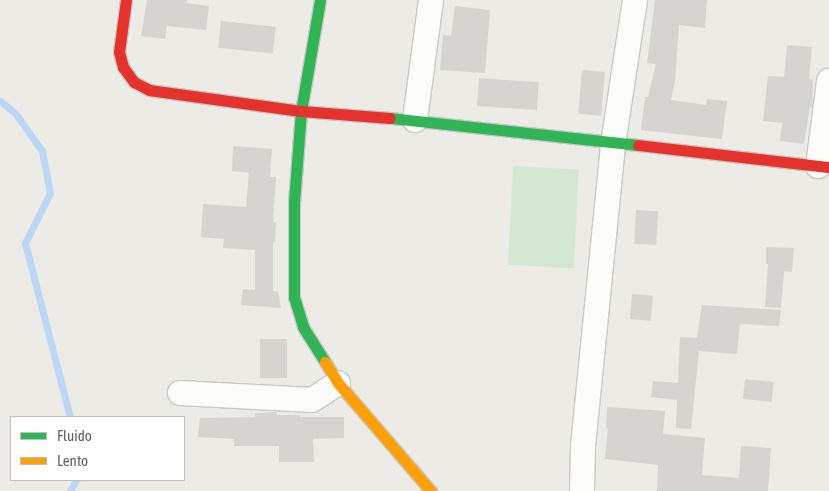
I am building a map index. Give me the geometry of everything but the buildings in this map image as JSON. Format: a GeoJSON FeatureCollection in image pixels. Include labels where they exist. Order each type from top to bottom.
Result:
{"type":"FeatureCollection","features":[{"type":"Feature","properties":{"kind":"street"},"geometry":{"type":"LineString","coordinates":[[126,0],[119,52],[123,67],[134,82],[149,90],[301,111],[416,120],[613,144],[824,166],[829,81]]}},
{"type":"Feature","properties":{"kind":"street"},"geometry":{"type":"LineString","coordinates":[[320,0],[301,111],[294,201],[294,297],[303,327],[338,383],[431,491]]}},
{"type":"Feature","properties":{"kind":"street"},"geometry":{"type":"LineString","coordinates":[[416,120],[431,0]]}},
{"type":"Feature","properties":{"kind":"street"},"geometry":{"type":"LineString","coordinates":[[582,491],[582,446],[613,144],[635,0]]}},
{"type":"Feature","properties":{"kind":"street"},"geometry":{"type":"LineString","coordinates":[[180,393],[312,400],[338,383]]}},
{"type":"Feature","properties":{"kind":"green space"},"geometry":{"type":"Polygon","coordinates":[[[513,166],[579,169],[574,268],[508,265],[513,166]]]}},
{"type":"Feature","properties":{"kind":"waterway"},"geometry":{"type":"LineString","coordinates":[[0,101],[15,113],[42,151],[50,193],[25,243],[70,416]]}},
{"type":"Feature","properties":{"kind":"waterway"},"geometry":{"type":"LineString","coordinates":[[70,491],[75,481]]}},
{"type":"Feature","properties":{"kind":"traffic: fast"},"geometry":{"type":"LineString","coordinates":[[320,0],[301,111],[294,201],[294,297],[303,327],[325,362]]}},
{"type":"Feature","properties":{"kind":"traffic: fast"},"geometry":{"type":"LineString","coordinates":[[390,118],[638,145]]}},
{"type":"Feature","properties":{"kind":"traffic: slow"},"geometry":{"type":"LineString","coordinates":[[325,362],[338,383],[431,491]]}},
{"type":"Feature","properties":{"kind":"traffic: jam"},"geometry":{"type":"LineString","coordinates":[[126,0],[119,52],[123,67],[134,82],[149,90],[301,111],[390,118]]}},
{"type":"Feature","properties":{"kind":"traffic: jam"},"geometry":{"type":"LineString","coordinates":[[638,145],[829,167]]}}]}
